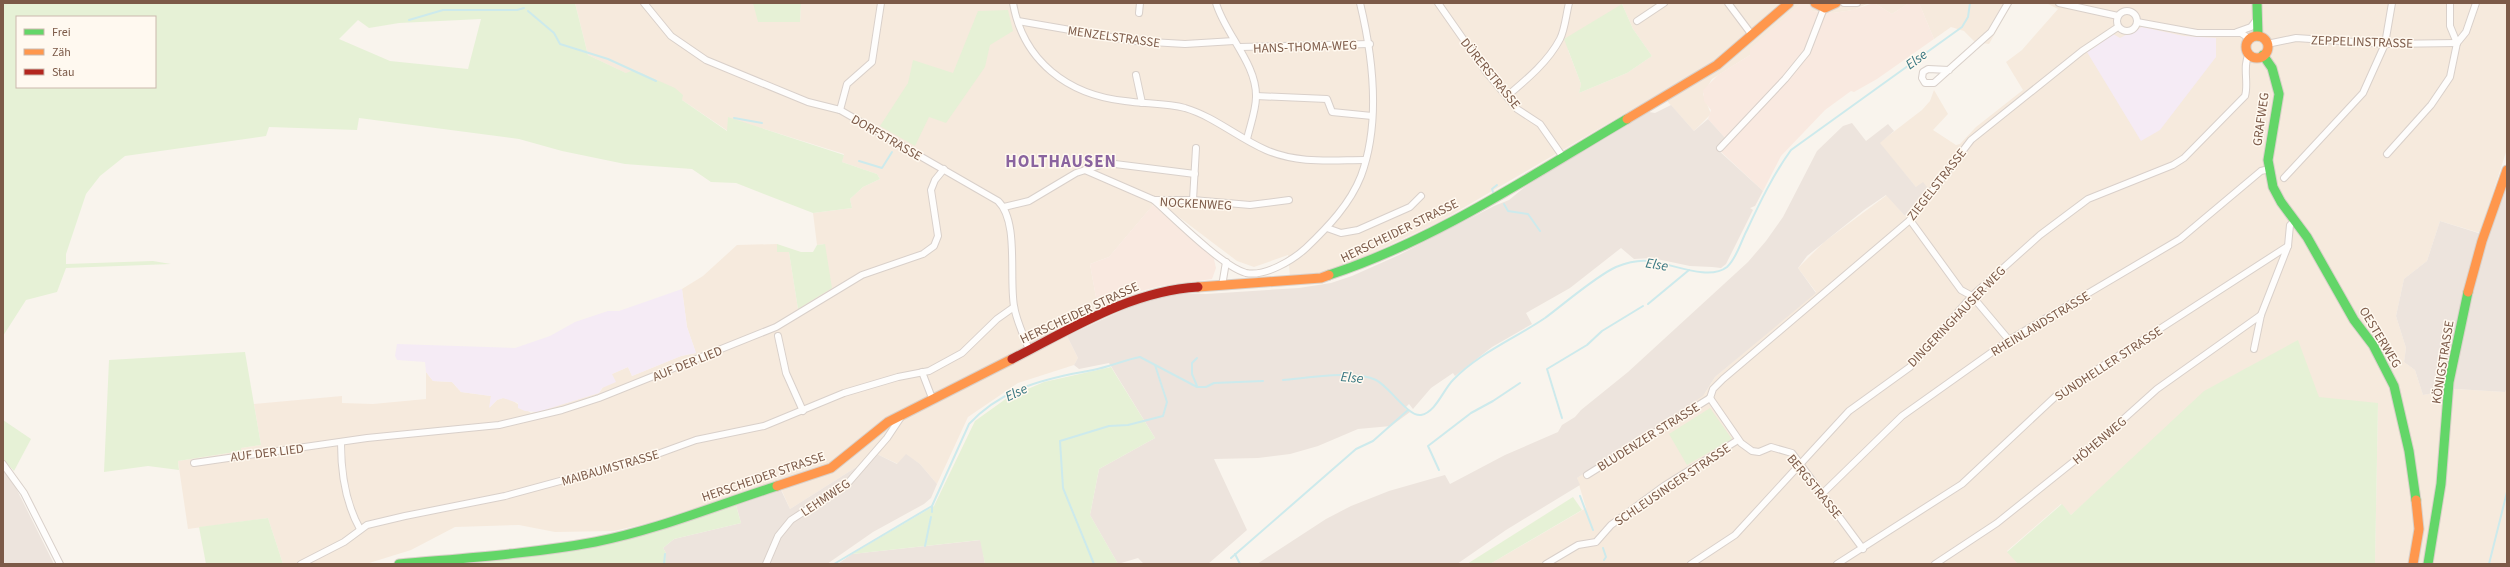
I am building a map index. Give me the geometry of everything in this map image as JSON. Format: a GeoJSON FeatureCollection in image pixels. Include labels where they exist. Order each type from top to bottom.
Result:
{"type":"FeatureCollection","features":[{"type":"Feature","properties":{"kind":"main road","name":"HERSCHEIDER STRASSE"},"geometry":{"type":"LineString","coordinates":[[399,564],[550,549],[596,542],[648,528],[831,468],[883,426],[932,398],[1109,310],[1143,296],[1179,288],[1299,281],[1335,275],[1370,262],[1457,218],[1717,65],[1789,3]]}},
{"type":"Feature","properties":{"kind":"main road"},"geometry":{"type":"LineString","coordinates":[[1814,3],[1824,8],[1831,7],[1836,3]]}},
{"type":"Feature","properties":{"kind":"main road"},"geometry":{"type":"LineString","coordinates":[[2254,37],[2267,44],[2267,50],[2263,55],[2257,57],[2249,54],[2247,44],[2254,37],[2258,17],[2257,3]]}},
{"type":"Feature","properties":{"kind":"main road","name":"GRAFWEG"},"geometry":{"type":"LineString","coordinates":[[2263,55],[2272,68],[2279,94],[2268,152],[2269,169],[2274,190]]}},
{"type":"Feature","properties":{"kind":"main road","name":"KÖNIGSTRASSE"},"geometry":{"type":"LineString","coordinates":[[2428,564],[2441,484],[2449,382],[2462,315],[2482,241],[2507,170]]}},
{"type":"Feature","properties":{"kind":"main road","name":"OESTERWEG"},"geometry":{"type":"LineString","coordinates":[[2274,190],[2307,237],[2354,320],[2373,345],[2394,386],[2409,452],[2418,514],[2418,529],[2413,564]]}},
{"type":"Feature","properties":{"kind":"street","name":"DORFSTRASSE"},"geometry":{"type":"LineString","coordinates":[[644,3],[671,36],[706,60],[732,73],[808,102],[840,110],[991,195],[1004,207]]}},
{"type":"Feature","properties":{"kind":"street"},"geometry":{"type":"LineString","coordinates":[[840,110],[847,84],[872,62],[881,3]]}},
{"type":"Feature","properties":{"kind":"street"},"geometry":{"type":"LineString","coordinates":[[1013,3],[1018,21],[1036,57],[1061,80],[1092,96],[1187,108],[1213,120],[1266,150],[1303,160],[1365,160]]}},
{"type":"Feature","properties":{"kind":"street"},"geometry":{"type":"LineString","coordinates":[[1139,13],[1140,3]]}},
{"type":"Feature","properties":{"kind":"street"},"geometry":{"type":"LineString","coordinates":[[1216,3],[1234,41],[1240,47],[1249,69],[1256,96],[1247,140]]}},
{"type":"Feature","properties":{"kind":"street"},"geometry":{"type":"LineString","coordinates":[[1154,200],[1226,262],[1246,273],[1262,272],[1295,256],[1327,228],[1352,193],[1361,176],[1372,116],[1373,70],[1370,44],[1360,3]]}},
{"type":"Feature","properties":{"kind":"street","name":"DÜRERSTRASSE"},"geometry":{"type":"LineString","coordinates":[[1438,3],[1507,96],[1518,109],[1540,124],[1563,157]]}},
{"type":"Feature","properties":{"kind":"street"},"geometry":{"type":"LineString","coordinates":[[1507,96],[1530,76],[1554,48],[1562,31],[1569,3]]}},
{"type":"Feature","properties":{"kind":"street"},"geometry":{"type":"LineString","coordinates":[[1637,22],[1664,3]]}},
{"type":"Feature","properties":{"kind":"street"},"geometry":{"type":"LineString","coordinates":[[1728,3],[1752,36]]}},
{"type":"Feature","properties":{"kind":"street"},"geometry":{"type":"LineString","coordinates":[[1844,3],[1857,3]]}},
{"type":"Feature","properties":{"kind":"street"},"geometry":{"type":"LineString","coordinates":[[1949,70],[1991,32],[2008,3]]}},
{"type":"Feature","properties":{"kind":"street"},"geometry":{"type":"LineString","coordinates":[[2059,3],[2118,16]]}},
{"type":"Feature","properties":{"kind":"street"},"geometry":{"type":"LineString","coordinates":[[2128,11],[2129,3]]}},
{"type":"Feature","properties":{"kind":"street"},"geometry":{"type":"LineString","coordinates":[[2284,178],[2363,93],[2385,44],[2392,3]]}},
{"type":"Feature","properties":{"kind":"street"},"geometry":{"type":"LineString","coordinates":[[2450,3],[2450,26],[2457,43]]}},
{"type":"Feature","properties":{"kind":"street"},"geometry":{"type":"LineString","coordinates":[[2387,154],[2430,105],[2450,77],[2457,43],[2466,32],[2476,3]]}},
{"type":"Feature","properties":{"kind":"street"},"geometry":{"type":"LineString","coordinates":[[1720,148],[1785,79],[1807,52],[1824,8]]}},
{"type":"Feature","properties":{"kind":"street"},"geometry":{"type":"LineString","coordinates":[[2128,11],[2135,15],[2137,22],[2130,31],[2123,31],[2118,27],[2118,16],[2122,12],[2128,11]]}},
{"type":"Feature","properties":{"kind":"street"},"geometry":{"type":"LineString","coordinates":[[2234,32],[2251,27],[2258,17]]}},
{"type":"Feature","properties":{"kind":"street","name":"MENZELSTRASSE"},"geometry":{"type":"LineString","coordinates":[[1018,21],[1134,41],[1185,44],[1234,41]]}},
{"type":"Feature","properties":{"kind":"street"},"geometry":{"type":"LineString","coordinates":[[2137,22],[2197,33],[2234,32],[2254,37]]}},
{"type":"Feature","properties":{"kind":"street","name":"ZIEGELSTRASSE"},"geometry":{"type":"LineString","coordinates":[[1710,398],[1713,390],[1722,379],[1910,220],[1971,140],[2082,51],[2118,27]]}},
{"type":"Feature","properties":{"kind":"street","name":"ZEPPELINSTRASSE"},"geometry":{"type":"LineString","coordinates":[[2267,44],[2296,38],[2385,44],[2457,43]]}},
{"type":"Feature","properties":{"kind":"street","name":"HANS-THOMA-WEG"},"geometry":{"type":"LineString","coordinates":[[1240,47],[1370,44]]}},
{"type":"Feature","properties":{"kind":"street","name":"DINGERINGHAUSER WEG"},"geometry":{"type":"LineString","coordinates":[[1691,564],[1735,535],[1800,467],[1849,411],[1910,366],[1972,296],[2040,235],[2088,199],[2173,166],[2184,158],[2244,96],[2248,88],[2246,61],[2249,54]]}},
{"type":"Feature","properties":{"kind":"street"},"geometry":{"type":"LineString","coordinates":[[1136,75],[1142,103]]}},
{"type":"Feature","properties":{"kind":"street"},"geometry":{"type":"LineString","coordinates":[[1256,96],[1327,99],[1332,112],[1372,116]]}},
{"type":"Feature","properties":{"kind":"street"},"geometry":{"type":"LineString","coordinates":[[1193,200],[1196,148]]}},
{"type":"Feature","properties":{"kind":"street"},"geometry":{"type":"LineString","coordinates":[[1029,350],[1014,307],[1010,228],[1004,207],[1029,201],[1085,170],[1112,162],[1195,174]]}},
{"type":"Feature","properties":{"kind":"street","name":"AUF DER LIED"},"geometry":{"type":"LineString","coordinates":[[194,463],[367,438],[499,425],[562,410],[604,396],[776,327],[862,275],[920,256],[931,249],[937,239],[938,229],[931,190],[935,180],[944,169]]}},
{"type":"Feature","properties":{"kind":"street","name":"RHEINLANDSTRASSE"},"geometry":{"type":"LineString","coordinates":[[1823,493],[1902,416],[2009,340],[2180,239],[2261,171],[2269,169]]}},
{"type":"Feature","properties":{"kind":"street","name":"NOCKENWEG"},"geometry":{"type":"LineString","coordinates":[[1085,170],[1154,200],[1193,200],[1242,205],[1288,200]]}},
{"type":"Feature","properties":{"kind":"street"},"geometry":{"type":"LineString","coordinates":[[1327,228],[1341,233],[1358,230],[1410,207],[1421,196]]}},
{"type":"Feature","properties":{"kind":"street"},"geometry":{"type":"LineString","coordinates":[[1910,220],[1961,290],[1972,296],[2009,340]]}},
{"type":"Feature","properties":{"kind":"street"},"geometry":{"type":"LineString","coordinates":[[2254,349],[2261,315],[2288,246],[2290,225],[2295,221]]}},
{"type":"Feature","properties":{"kind":"street","name":"SUNDHELLER STRASSE"},"geometry":{"type":"LineString","coordinates":[[1837,564],[1863,549],[1962,484],[2056,396],[2288,246]]}},
{"type":"Feature","properties":{"kind":"street"},"geometry":{"type":"LineString","coordinates":[[1222,286],[1226,262]]}},
{"type":"Feature","properties":{"kind":"street","name":"MAIBAUMSTRASSE"},"geometry":{"type":"LineString","coordinates":[[301,564],[344,542],[360,529],[399,517],[444,510],[530,490],[652,456],[696,440],[764,426],[844,394],[929,371],[962,354],[997,319],[1014,307]]}},
{"type":"Feature","properties":{"kind":"street","name":"HÖHENWEG"},"geometry":{"type":"LineString","coordinates":[[1935,564],[1997,523],[2098,442],[2157,389],[2261,315]]}},
{"type":"Feature","properties":{"kind":"street"},"geometry":{"type":"LineString","coordinates":[[778,336],[786,373],[803,411]]}},
{"type":"Feature","properties":{"kind":"street"},"geometry":{"type":"LineString","coordinates":[[922,372],[932,398]]}},
{"type":"Feature","properties":{"kind":"street","name":"BERGSTRASSE"},"geometry":{"type":"LineString","coordinates":[[1710,398],[1738,440],[1752,451],[1759,452],[1771,448],[1792,453],[1800,467],[1823,493],[1863,549]]}},
{"type":"Feature","properties":{"kind":"street","name":"BLUDENZER STRASSE"},"geometry":{"type":"LineString","coordinates":[[1587,475],[1710,398]]}},
{"type":"Feature","properties":{"kind":"street","name":"LEHMWEG"},"geometry":{"type":"LineString","coordinates":[[766,564],[784,528],[791,520],[848,483],[887,438],[904,414]]}},
{"type":"Feature","properties":{"kind":"street","name":"SCHLEUSINGER STRASSE"},"geometry":{"type":"LineString","coordinates":[[1546,564],[1578,545],[1596,542],[1615,522],[1664,486],[1738,440]]}},
{"type":"Feature","properties":{"kind":"street"},"geometry":{"type":"LineString","coordinates":[[340,443],[344,480],[355,520],[360,529]]}},
{"type":"Feature","properties":{"kind":"street"},"geometry":{"type":"LineString","coordinates":[[3,464],[24,493],[60,564]]}},
{"type":"Feature","properties":{"kind":"shaded area"},"geometry":{"type":"Polygon","coordinates":[[[575,3],[753,3],[800,22],[801,3],[1801,3],[1751,49],[1750,55],[1712,79],[1703,94],[1711,114],[1694,131],[1660,93],[1439,222],[1347,265],[1310,276],[1290,276],[1288,255],[1254,267],[1237,261],[1163,205],[1153,205],[1109,257],[1090,264],[1098,309],[1066,325],[1067,336],[1078,358],[1074,365],[1018,383],[968,417],[937,484],[920,464],[906,455],[898,464],[877,454],[790,509],[778,482],[648,523],[614,531],[555,532],[519,525],[455,527],[411,550],[366,564],[283,564],[268,518],[188,529],[178,461],[241,451],[241,448],[261,445],[254,404],[342,396],[342,403],[373,404],[426,399],[426,372],[433,381],[452,382],[461,392],[491,396],[490,407],[497,400],[503,398],[510,399],[531,413],[599,393],[612,374],[628,367],[632,376],[681,356],[696,353],[687,327],[682,289],[703,276],[737,245],[777,244],[777,252],[789,252],[798,309],[825,244],[817,245],[813,213],[852,208],[850,199],[863,187],[880,179],[877,174],[842,162],[844,154],[729,118],[728,131],[682,100],[588,55],[575,3]],[[1622,4],[1568,50],[1581,84],[1579,93],[1627,73],[1652,56],[1633,29],[1622,4]]]}},
{"type":"Feature","properties":{"kind":"shaded area"},"geometry":{"type":"Polygon","coordinates":[[[1801,3],[1809,5],[1812,11],[1833,13],[1852,10],[1874,3],[1892,14],[1909,3],[1919,3],[1934,39],[1877,79],[1854,92],[1851,91],[1825,110],[1781,156],[1763,191],[1717,148],[1726,139],[1708,119],[1711,110],[1704,101],[1703,90],[1718,75],[1750,55],[1750,49],[1801,3]]]}},
{"type":"Feature","properties":{"kind":"shaded area"},"geometry":{"type":"Polygon","coordinates":[[[1805,3],[1869,3],[1853,10],[1833,13],[1812,11],[1805,3]]]}},
{"type":"Feature","properties":{"kind":"shaded area"},"geometry":{"type":"Polygon","coordinates":[[[1874,3],[1909,3],[1892,14],[1874,3]]]}},
{"type":"Feature","properties":{"kind":"shaded area"},"geometry":{"type":"Polygon","coordinates":[[[1919,3],[2012,3],[1989,44],[1975,42],[1964,31],[1951,27],[1934,39],[1919,3]]]}},
{"type":"Feature","properties":{"kind":"shaded area"},"geometry":{"type":"Polygon","coordinates":[[[2046,3],[2507,3],[2507,149],[2480,233],[2440,221],[2427,261],[2404,279],[2396,316],[2406,348],[2404,362],[2415,370],[2423,395],[2456,389],[2505,392],[2507,388],[2507,564],[2375,564],[2378,403],[2089,499],[2071,515],[2061,504],[2007,551],[2018,564],[1490,564],[1586,508],[1577,478],[1705,393],[1715,377],[1816,292],[1798,268],[1824,242],[1887,195],[1905,216],[1916,187],[1879,143],[1922,110],[1930,101],[1934,90],[1948,114],[1933,130],[1956,145],[1960,144],[1976,127],[2023,90],[2006,62],[2022,50],[2058,9],[2046,3]]]}},
{"type":"Feature","properties":{"kind":"shaded area"},"geometry":{"type":"Polygon","coordinates":[[[2142,27],[2184,36],[2216,38],[2216,57],[2160,130],[2141,141],[2087,52],[2113,34],[2120,38],[2142,27]]]}},
{"type":"Feature","properties":{"kind":"shaded area"},"geometry":{"type":"Polygon","coordinates":[[[1671,105],[1694,131],[1708,119],[1726,139],[1717,149],[1763,191],[1755,206],[1750,208],[1753,210],[1726,264],[1721,268],[1690,266],[1652,258],[1634,259],[1621,248],[1570,288],[1526,313],[1532,324],[1492,347],[1455,376],[1453,373],[1431,388],[1413,409],[1409,404],[1405,408],[1410,412],[1391,426],[1358,429],[1318,446],[1290,454],[1258,458],[1214,459],[1247,530],[1208,564],[1144,564],[1138,558],[1118,564],[1090,515],[1099,469],[1155,438],[1109,363],[1079,369],[1074,365],[1078,358],[1067,336],[1136,304],[1176,293],[1206,294],[1299,288],[1331,283],[1352,276],[1399,255],[1494,206],[1509,200],[1526,186],[1649,112],[1655,113],[1671,105]]]}},
{"type":"Feature","properties":{"kind":"shaded area"},"geometry":{"type":"Polygon","coordinates":[[[1852,123],[1866,141],[1888,124],[1894,131],[1880,143],[1916,187],[1923,182],[1927,187],[1905,216],[1886,195],[1864,210],[1807,256],[1798,268],[1816,293],[1715,377],[1703,396],[1577,478],[1580,485],[1506,530],[1457,564],[1257,564],[1326,519],[1351,506],[1389,491],[1445,475],[1450,484],[1505,455],[1558,432],[1562,425],[1575,417],[1581,410],[1628,372],[1748,262],[1766,241],[1783,217],[1817,151],[1843,126],[1852,123]]]}},
{"type":"Feature","properties":{"kind":"shaded area"},"geometry":{"type":"Polygon","coordinates":[[[2507,180],[2507,388],[2505,392],[2456,389],[2423,395],[2415,370],[2404,362],[2406,348],[2396,316],[2404,279],[2427,261],[2440,221],[2488,236],[2507,180]]]}},
{"type":"Feature","properties":{"kind":"shaded area"},"geometry":{"type":"Polygon","coordinates":[[[1153,205],[1213,255],[1216,268],[1212,279],[1160,286],[1134,293],[1098,309],[1090,264],[1109,257],[1153,205]]]}},
{"type":"Feature","properties":{"kind":"shaded area"},"geometry":{"type":"Polygon","coordinates":[[[682,289],[687,327],[696,353],[681,356],[632,376],[628,367],[612,374],[616,382],[602,388],[599,393],[538,412],[525,411],[518,408],[518,403],[503,398],[497,400],[489,408],[491,396],[461,392],[452,382],[433,381],[426,372],[425,362],[397,360],[395,356],[397,344],[515,348],[550,336],[575,322],[608,311],[619,311],[682,289]]]}},
{"type":"Feature","properties":{"kind":"shaded area"},"geometry":{"type":"Polygon","coordinates":[[[877,454],[897,464],[906,454],[920,464],[937,484],[931,498],[924,504],[873,532],[827,564],[666,564],[666,553],[663,548],[674,539],[741,523],[736,505],[781,490],[790,509],[877,454]]]}},
{"type":"Feature","properties":{"kind":"shaded area"},"geometry":{"type":"Polygon","coordinates":[[[3,470],[11,478],[54,564],[3,564],[3,470]]]}},
{"type":"Feature","properties":{"kind":"shaded area"},"geometry":{"type":"Polygon","coordinates":[[[981,540],[985,564],[838,564],[852,554],[981,540]]]}},
{"type":"Feature","properties":{"kind":"green space"},"geometry":{"type":"Polygon","coordinates":[[[3,3],[575,3],[588,55],[626,73],[634,70],[675,88],[683,95],[682,100],[727,131],[728,117],[844,155],[842,162],[877,174],[880,179],[863,187],[850,199],[852,208],[813,213],[736,183],[711,182],[692,169],[625,164],[562,151],[519,139],[359,118],[357,130],[269,127],[266,136],[125,156],[100,176],[86,194],[66,254],[66,264],[153,261],[171,264],[66,268],[57,292],[26,300],[3,336],[3,3]],[[481,19],[399,23],[369,28],[358,20],[339,39],[390,61],[468,69],[481,19]]]}},
{"type":"Feature","properties":{"kind":"green space"},"geometry":{"type":"Polygon","coordinates":[[[753,3],[801,3],[800,22],[758,22],[753,3]]]}},
{"type":"Feature","properties":{"kind":"green space"},"geometry":{"type":"Polygon","coordinates":[[[1622,4],[1633,29],[1652,56],[1627,73],[1579,93],[1581,84],[1564,39],[1622,4]]]}},
{"type":"Feature","properties":{"kind":"green space"},"geometry":{"type":"Polygon","coordinates":[[[1008,10],[1013,31],[990,45],[985,67],[946,123],[929,117],[915,146],[880,126],[908,83],[913,60],[953,73],[978,11],[1008,10]]]}},
{"type":"Feature","properties":{"kind":"green space"},"geometry":{"type":"Polygon","coordinates":[[[777,244],[801,252],[813,252],[817,245],[825,244],[832,288],[798,309],[789,252],[777,252],[777,244]]]}},
{"type":"Feature","properties":{"kind":"green space"},"geometry":{"type":"Polygon","coordinates":[[[2298,340],[2319,397],[2378,403],[2375,564],[2018,564],[2007,552],[2062,504],[2071,515],[2204,391],[2298,340]]]}},
{"type":"Feature","properties":{"kind":"green space"},"geometry":{"type":"Polygon","coordinates":[[[245,352],[261,445],[241,448],[241,451],[178,461],[179,470],[148,466],[104,472],[109,360],[245,352]]]}},
{"type":"Feature","properties":{"kind":"green space"},"geometry":{"type":"Polygon","coordinates":[[[1111,367],[1155,438],[1099,469],[1090,515],[1118,564],[985,564],[980,540],[852,554],[934,506],[975,421],[1007,398],[1044,382],[1111,367]]]}},
{"type":"Feature","properties":{"kind":"green space"},"geometry":{"type":"Polygon","coordinates":[[[1710,408],[1732,439],[1687,465],[1669,434],[1710,408]]]}},
{"type":"Feature","properties":{"kind":"green space"},"geometry":{"type":"Polygon","coordinates":[[[3,420],[31,439],[14,471],[3,459],[3,420]]]}},
{"type":"Feature","properties":{"kind":"green space"},"geometry":{"type":"Polygon","coordinates":[[[1573,497],[1582,510],[1490,564],[1467,564],[1573,497]]]}},
{"type":"Feature","properties":{"kind":"green space"},"geometry":{"type":"Polygon","coordinates":[[[736,505],[741,523],[674,539],[663,548],[666,553],[666,564],[425,564],[606,544],[736,505]]]}},
{"type":"Feature","properties":{"kind":"green space"},"geometry":{"type":"Polygon","coordinates":[[[268,518],[283,564],[206,564],[199,527],[268,518]]]}},
{"type":"Feature","properties":{"kind":"waterway","name":"Else"},"geometry":{"type":"LineString","coordinates":[[1283,380],[1344,375],[1367,377],[1381,383],[1410,411],[1421,415],[1431,410],[1449,384],[1463,370],[1485,354],[1545,318],[1590,283],[1616,267],[1632,262],[1644,261],[1657,262],[1688,270],[1710,273],[1727,267],[1736,254],[1767,189],[1791,150],[1962,27],[1968,17],[1970,3]]}},
{"type":"Feature","properties":{"kind":"waterway"},"geometry":{"type":"LineString","coordinates":[[409,20],[443,10],[517,10],[524,8]]}},
{"type":"Feature","properties":{"kind":"waterway"},"geometry":{"type":"LineString","coordinates":[[528,11],[554,33],[560,44],[608,59],[656,81]]}},
{"type":"Feature","properties":{"kind":"waterway"},"geometry":{"type":"LineString","coordinates":[[734,118],[762,123]]}},
{"type":"Feature","properties":{"kind":"waterway"},"geometry":{"type":"LineString","coordinates":[[859,161],[882,168],[892,152]]}},
{"type":"Feature","properties":{"kind":"waterway"},"geometry":{"type":"LineString","coordinates":[[1493,192],[1492,189],[1497,185]]}},
{"type":"Feature","properties":{"kind":"waterway"},"geometry":{"type":"LineString","coordinates":[[1504,204],[1508,211],[1528,214],[1540,231]]}},
{"type":"Feature","properties":{"kind":"waterway"},"geometry":{"type":"LineString","coordinates":[[1648,304],[1689,270]]}},
{"type":"Feature","properties":{"kind":"waterway"},"geometry":{"type":"LineString","coordinates":[[1562,418],[1547,369],[1587,345],[1602,331],[1643,306]]}},
{"type":"Feature","properties":{"kind":"waterway","name":"Else"},"geometry":{"type":"LineString","coordinates":[[834,564],[932,506],[969,424],[996,402],[1026,386],[1059,377],[1099,369],[1140,357],[1197,387],[1206,387],[1214,383],[1263,381]]}},
{"type":"Feature","properties":{"kind":"waterway"},"geometry":{"type":"LineString","coordinates":[[1197,358],[1192,363],[1192,374],[1197,386]]}},
{"type":"Feature","properties":{"kind":"waterway"},"geometry":{"type":"LineString","coordinates":[[1094,564],[1063,488],[1060,441],[1109,426],[1128,425],[1163,416],[1167,402],[1155,365]]}},
{"type":"Feature","properties":{"kind":"waterway"},"geometry":{"type":"LineString","coordinates":[[1439,470],[1428,446],[1471,413],[1493,401],[1520,383]]}},
{"type":"Feature","properties":{"kind":"waterway"},"geometry":{"type":"LineString","coordinates":[[1231,558],[1356,449],[1373,441],[1408,410]]}},
{"type":"Feature","properties":{"kind":"waterway"},"geometry":{"type":"LineString","coordinates":[[2489,564],[2507,492]]}},
{"type":"Feature","properties":{"kind":"waterway"},"geometry":{"type":"LineString","coordinates":[[1580,496],[1593,530]]}},
{"type":"Feature","properties":{"kind":"waterway","name":"Else"},"geometry":{"type":"LineString","coordinates":[[932,506],[932,512]]}},
{"type":"Feature","properties":{"kind":"waterway"},"geometry":{"type":"LineString","coordinates":[[925,546],[931,517]]}},
{"type":"Feature","properties":{"kind":"waterway"},"geometry":{"type":"LineString","coordinates":[[1603,548],[1606,557],[1604,560]]}},
{"type":"Feature","properties":{"kind":"waterway"},"geometry":{"type":"LineString","coordinates":[[664,564],[665,554]]}},
{"type":"Feature","properties":{"kind":"waterway"},"geometry":{"type":"LineString","coordinates":[[1235,554],[1240,564]]}},
{"type":"Feature","properties":{"kind":"traffic: fast"},"geometry":{"type":"LineString","coordinates":[[2257,3],[2258,36]]}},
{"type":"Feature","properties":{"kind":"traffic: fast"},"geometry":{"type":"LineString","coordinates":[[2263,55],[2272,68],[2279,94],[2268,160],[2273,187],[2281,202],[2307,237],[2354,320],[2373,345],[2394,386],[2409,451],[2416,500]]}},
{"type":"Feature","properties":{"kind":"traffic: fast"},"geometry":{"type":"LineString","coordinates":[[1329,275],[1368,261],[1444,225],[1519,184],[1627,119]]}},
{"type":"Feature","properties":{"kind":"traffic: fast"},"geometry":{"type":"LineString","coordinates":[[2428,564],[2441,484],[2449,382],[2468,292]]}},
{"type":"Feature","properties":{"kind":"traffic: fast"},"geometry":{"type":"LineString","coordinates":[[399,564],[522,553],[595,542],[664,524],[777,486]]}},
{"type":"Feature","properties":{"kind":"traffic: slow"},"geometry":{"type":"LineString","coordinates":[[1627,119],[1717,65],[1789,3]]}},
{"type":"Feature","properties":{"kind":"traffic: slow"},"geometry":{"type":"LineString","coordinates":[[1815,3],[1825,8],[1836,3]]}},
{"type":"Feature","properties":{"kind":"traffic: slow"},"geometry":{"type":"LineString","coordinates":[[2257,36],[2261,37],[2267,43],[2268,47],[2267,51],[2261,57],[2257,58],[2253,57],[2247,51],[2246,47],[2247,43],[2253,37],[2257,36]]}},
{"type":"Feature","properties":{"kind":"traffic: slow"},"geometry":{"type":"LineString","coordinates":[[2468,292],[2482,241],[2507,170]]}},
{"type":"Feature","properties":{"kind":"traffic: slow"},"geometry":{"type":"LineString","coordinates":[[1198,287],[1321,278],[1329,275]]}},
{"type":"Feature","properties":{"kind":"traffic: slow"},"geometry":{"type":"LineString","coordinates":[[777,486],[831,468],[888,422],[1012,359]]}},
{"type":"Feature","properties":{"kind":"traffic: slow"},"geometry":{"type":"LineString","coordinates":[[2413,564],[2419,529],[2416,500]]}},
{"type":"Feature","properties":{"kind":"traffic: jam"},"geometry":{"type":"LineString","coordinates":[[1012,359],[1079,324],[1125,304],[1173,290],[1198,287]]}},
{"type":"Feature","properties":{"kind":"district","name":"HOLTHAUSEN"},"geometry":{"type":"Point","coordinates":[1061,161]}}]}
